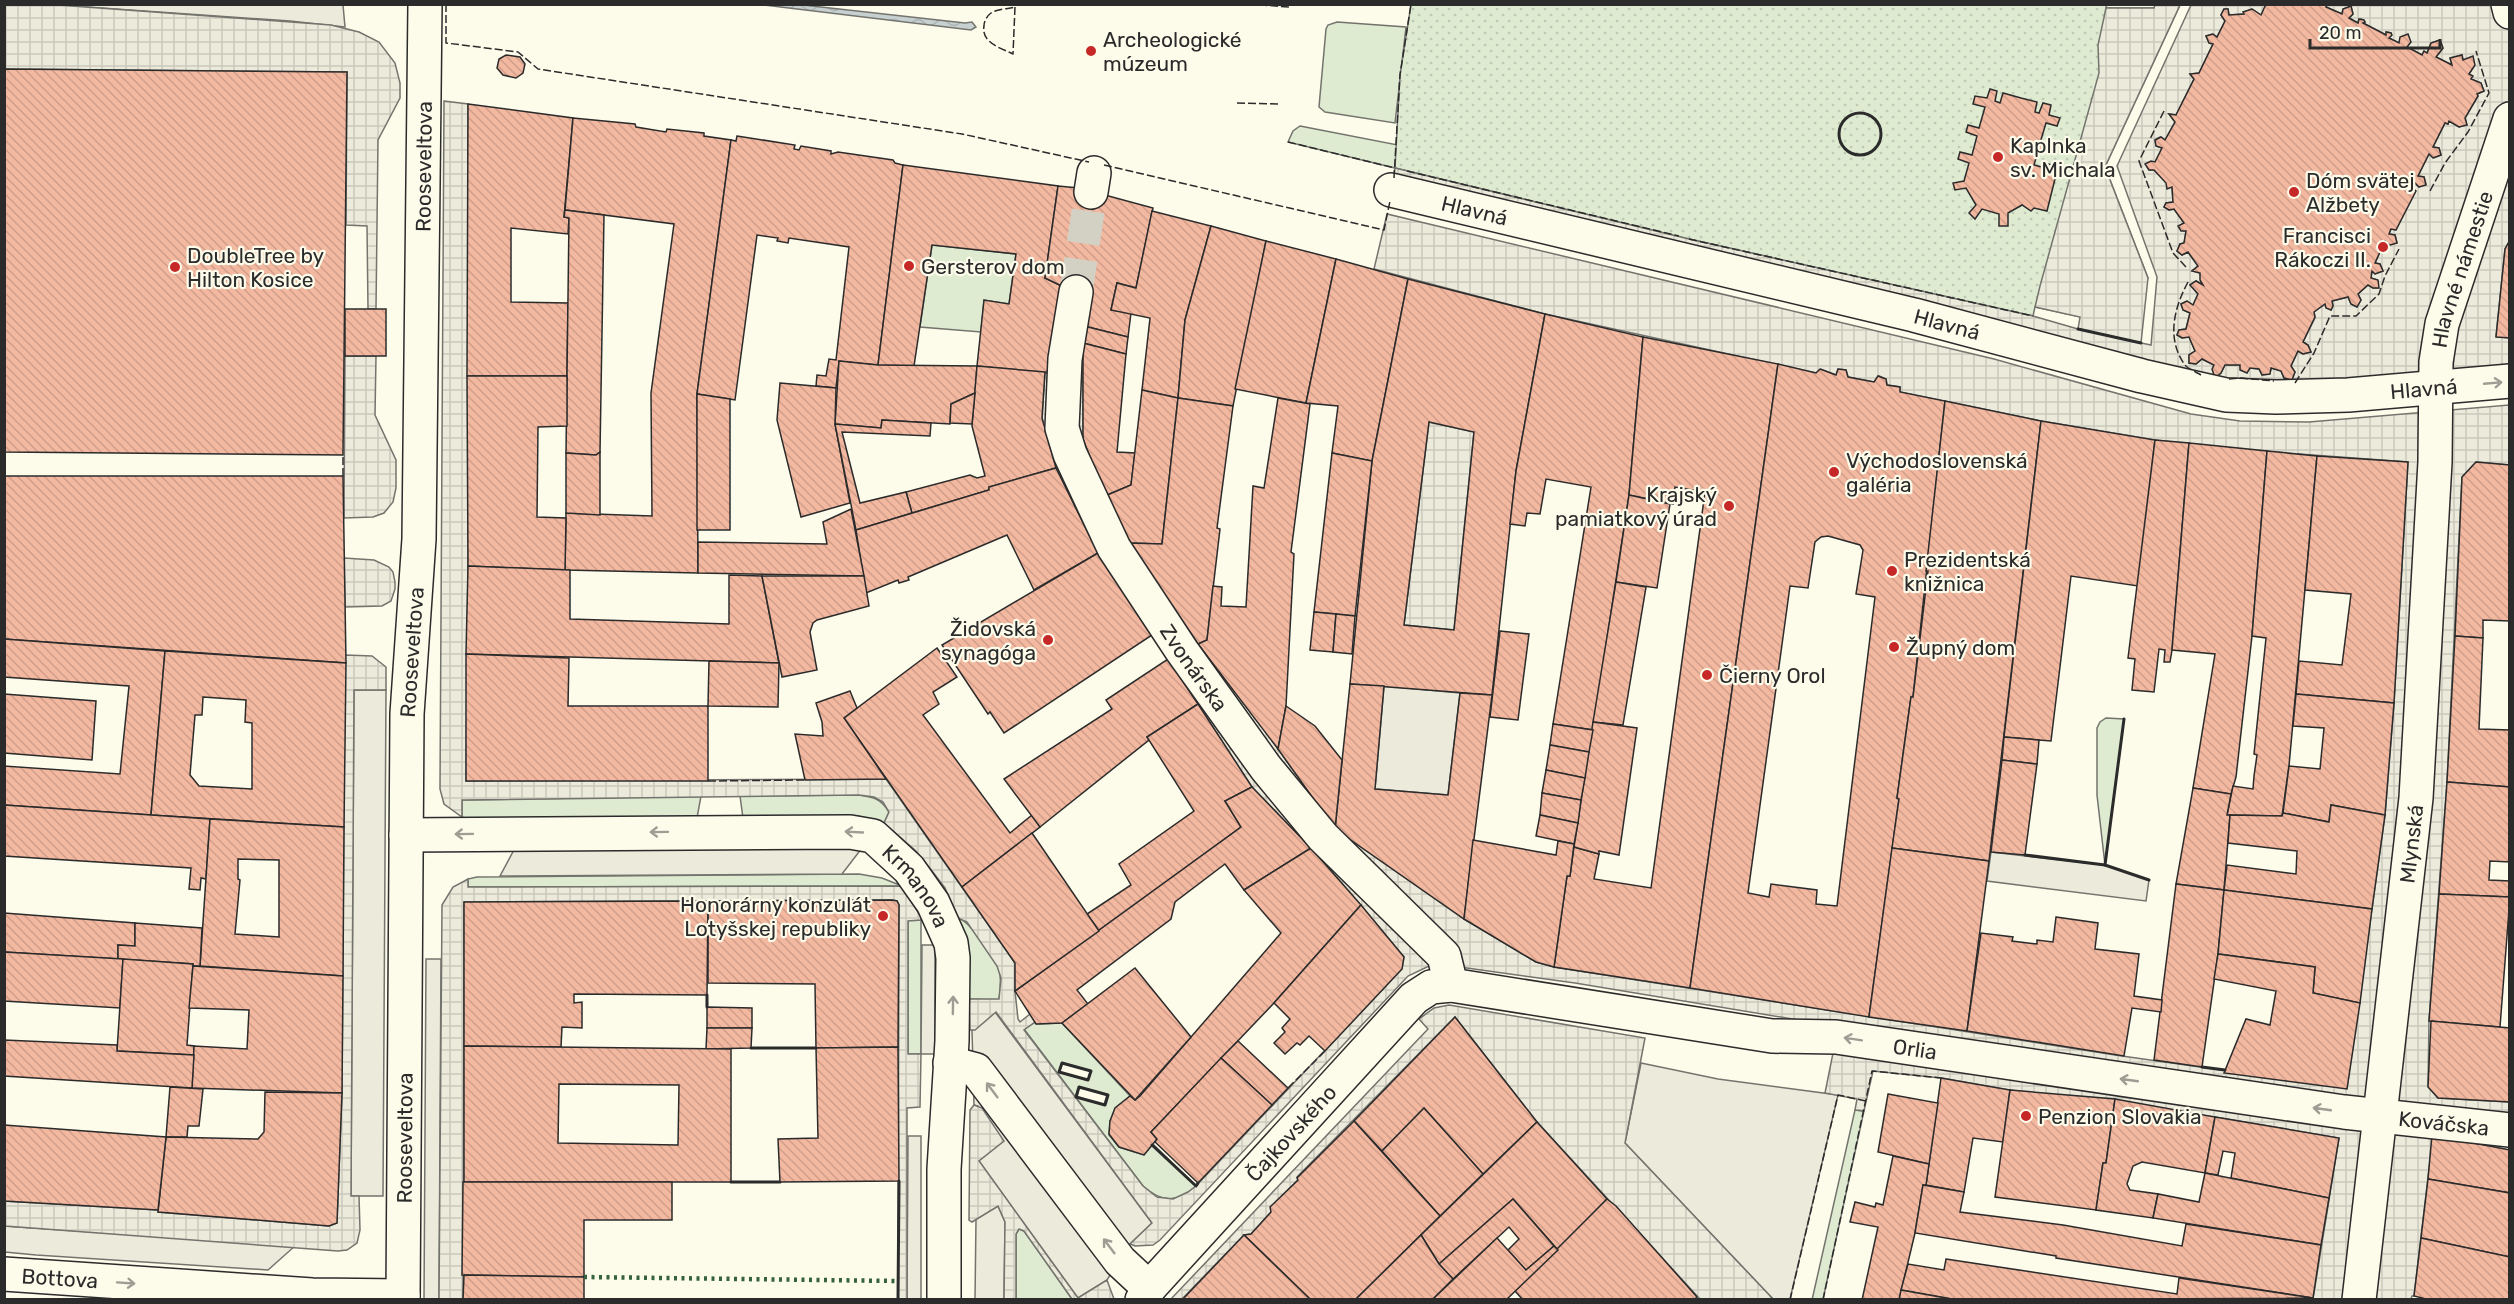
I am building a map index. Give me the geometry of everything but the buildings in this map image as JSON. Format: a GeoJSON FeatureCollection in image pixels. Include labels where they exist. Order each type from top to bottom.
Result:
{"type":"FeatureCollection","features":[{"type":"Feature","properties":{"kind":"street"},"geometry":{"type":"LineString","coordinates":[[2508,4],[2510,12]]}},
{"type":"Feature","properties":{"kind":"street","name":"Rooseveltova"},"geometry":{"type":"LineString","coordinates":[[403,1298],[407,714],[419,539],[420,5]]}},
{"type":"Feature","properties":{"kind":"street","name":"Hlavné námestie"},"geometry":{"type":"LineString","coordinates":[[2435,387],[2442,324],[2510,119]]}},
{"type":"Feature","properties":{"kind":"street","name":"Hlavná"},"geometry":{"type":"LineString","coordinates":[[1391,190],[1914,315],[2205,391],[2249,397],[2276,397],[2348,394],[2510,381]]}},
{"type":"Feature","properties":{"kind":"street","name":"Zvonárska"},"geometry":{"type":"LineString","coordinates":[[1076,292],[1065,359],[1062,428],[1070,454],[1114,548],[1182,651],[1266,768],[1323,837],[1444,956],[1451,985]]}},
{"type":"Feature","properties":{"kind":"street","name":"Mlynská"},"geometry":{"type":"LineString","coordinates":[[2359,1299],[2416,798],[2435,462],[2435,387]]}},
{"type":"Feature","properties":{"kind":"street","name":"Krmanova"},"geometry":{"type":"LineString","coordinates":[[406,835],[850,832],[873,836],[917,878],[933,903],[951,943],[953,958],[950,1063],[944,1169],[944,1299]]}},
{"type":"Feature","properties":{"kind":"street","name":"Orlia"},"geometry":{"type":"LineString","coordinates":[[1451,985],[1761,1034],[1836,1037],[2380,1116]]}},
{"type":"Feature","properties":{"kind":"street","name":"Čajkovského"},"geometry":{"type":"LineString","coordinates":[[1145,1294],[1417,994],[1435,986],[1451,985]]}},
{"type":"Feature","properties":{"kind":"street"},"geometry":{"type":"LineString","coordinates":[[950,1063],[976,1070],[1145,1294]]}},
{"type":"Feature","properties":{"kind":"street","name":"Kováčska"},"geometry":{"type":"LineString","coordinates":[[2380,1116],[2510,1130]]}},
{"type":"Feature","properties":{"kind":"street","name":"Bottova"},"geometry":{"type":"LineString","coordinates":[[4,1274],[312,1295],[403,1298]]}},
{"type":"Feature","properties":{"kind":"green space"},"geometry":{"type":"Polygon","coordinates":[[[2107,4],[2106,8],[2154,8],[2155,5],[2180,5],[2105,167],[2148,278],[2081,317],[2035,307],[2033,316],[1689,239],[1395,168],[1400,75],[1411,5],[2107,4]]]}},
{"type":"Feature","properties":{"kind":"green space"},"geometry":{"type":"Polygon","coordinates":[[[1337,22],[1406,27],[1395,123],[1325,112],[1319,107],[1326,29],[1328,25],[1337,22]]]}},
{"type":"Feature","properties":{"kind":"green space"},"geometry":{"type":"Polygon","coordinates":[[[1300,126],[1398,145],[1395,168],[1288,142],[1293,131],[1300,126]]]}},
{"type":"Feature","properties":{"kind":"green space"},"geometry":{"type":"Polygon","coordinates":[[[932,245],[1016,254],[1009,304],[984,300],[981,332],[920,327],[932,245]]]}},
{"type":"Feature","properties":{"kind":"green space"},"geometry":{"type":"Polygon","coordinates":[[[2106,718],[2124,719],[2105,865],[2097,795],[2097,728],[2106,718]]]}},
{"type":"Feature","properties":{"kind":"green space"},"geometry":{"type":"Polygon","coordinates":[[[859,795],[873,798],[883,804],[889,812],[884,823],[858,816],[743,818],[740,796],[859,795]]]}},
{"type":"Feature","properties":{"kind":"green space"},"geometry":{"type":"Polygon","coordinates":[[[701,796],[697,818],[467,819],[462,817],[462,800],[701,796]]]}},
{"type":"Feature","properties":{"kind":"green space"},"geometry":{"type":"Polygon","coordinates":[[[859,874],[882,878],[902,886],[468,887],[468,879],[477,877],[859,874]]]}},
{"type":"Feature","properties":{"kind":"green space"},"geometry":{"type":"Polygon","coordinates":[[[958,918],[975,932],[997,965],[1000,978],[999,1000],[969,999],[965,942],[958,918]]]}},
{"type":"Feature","properties":{"kind":"green space"},"geometry":{"type":"Polygon","coordinates":[[[908,920],[921,920],[921,1054],[908,1054],[908,920]]]}},
{"type":"Feature","properties":{"kind":"green space"},"geometry":{"type":"Polygon","coordinates":[[[1035,1022],[1037,1024],[1062,1023],[1130,1096],[1110,1121],[1109,1135],[1119,1147],[1144,1155],[1153,1144],[1196,1186],[1182,1196],[1170,1199],[1157,1196],[1143,1186],[1024,1029],[1035,1022]],[[1062,1063],[1059,1072],[1088,1080],[1091,1071],[1062,1063]],[[1079,1087],[1077,1097],[1104,1105],[1107,1095],[1079,1087]]]}},
{"type":"Feature","properties":{"kind":"green space"},"geometry":{"type":"Polygon","coordinates":[[[1855,1110],[1864,1111],[1823,1299],[1812,1300],[1855,1110]]]}},
{"type":"Feature","properties":{"kind":"green space"},"geometry":{"type":"Polygon","coordinates":[[[1019,1229],[1024,1231],[1072,1299],[1016,1300],[1016,1234],[1019,1229]]]}},
{"type":"Feature","properties":{"kind":"shaded area"},"geometry":{"type":"Polygon","coordinates":[[[5,5],[58,5],[331,25],[359,32],[379,42],[395,63],[400,83],[400,98],[378,140],[376,309],[368,309],[367,226],[346,225],[347,72],[5,69],[5,5]]]}},
{"type":"Feature","properties":{"kind":"shaded area"},"geometry":{"type":"Polygon","coordinates":[[[58,5],[343,5],[345,27],[290,21],[58,5]]]}},
{"type":"Feature","properties":{"kind":"shaded area"},"geometry":{"type":"Polygon","coordinates":[[[2155,5],[2180,5],[2105,167],[2148,278],[2141,343],[2151,345],[2157,277],[2117,166],[2191,5],[2266,5],[2261,15],[2252,9],[2244,14],[2229,15],[2228,9],[2224,9],[2221,15],[2225,21],[2217,37],[2212,34],[2206,36],[2213,44],[2199,73],[2190,74],[2194,79],[2176,115],[2169,114],[2175,122],[2165,140],[2160,137],[2155,140],[2156,146],[2162,148],[2155,162],[2146,164],[2149,170],[2154,170],[2172,187],[2173,202],[2166,203],[2164,207],[2169,210],[2174,209],[2184,223],[2179,226],[2181,230],[2186,231],[2184,243],[2180,244],[2177,251],[2182,255],[2188,252],[2198,266],[2192,271],[2200,273],[2203,285],[2196,281],[2190,285],[2198,294],[2193,305],[2187,301],[2181,304],[2183,310],[2190,313],[2186,329],[2179,330],[2177,335],[2182,338],[2189,337],[2195,351],[2189,355],[2189,363],[2196,364],[2202,359],[2214,365],[2215,377],[2221,373],[2225,365],[2240,365],[2241,370],[2259,369],[2262,375],[2269,374],[2272,368],[2281,371],[2284,378],[2291,380],[2295,372],[2291,366],[2298,351],[2303,354],[2311,352],[2308,345],[2303,342],[2315,318],[2314,312],[2325,304],[2331,310],[2332,301],[2348,297],[2351,304],[2357,307],[2361,300],[2358,294],[2368,285],[2378,288],[2377,280],[2371,278],[2372,271],[2375,274],[2383,271],[2380,264],[2375,263],[2385,241],[2390,245],[2397,243],[2395,235],[2389,234],[2391,229],[2396,230],[2415,192],[2412,188],[2415,183],[2419,187],[2426,184],[2424,177],[2418,176],[2429,154],[2434,158],[2441,155],[2439,148],[2433,147],[2445,123],[2448,124],[2449,121],[2459,127],[2467,125],[2465,118],[2477,94],[2484,91],[2481,83],[2471,79],[2472,76],[2469,74],[2474,66],[2473,57],[2463,60],[2462,55],[2450,58],[2452,65],[2436,57],[2443,48],[2440,40],[2431,43],[2427,53],[2424,51],[2422,55],[2407,47],[2401,39],[2399,43],[2389,38],[2391,33],[2387,32],[2386,35],[2363,23],[2365,22],[2361,19],[2358,23],[2349,18],[2353,14],[2351,6],[2343,9],[2342,14],[2326,7],[2327,5],[2509,5],[2510,240],[2505,249],[2496,336],[2509,338],[2509,372],[2250,387],[1393,179],[1395,168],[1689,239],[2033,316],[2078,329],[2080,317],[2035,307],[2099,73],[2098,45],[2106,8],[2154,8],[2155,5]]]}},
{"type":"Feature","properties":{"kind":"shaded area"},"geometry":{"type":"Polygon","coordinates":[[[444,101],[468,104],[466,781],[886,779],[1015,963],[1018,1019],[1020,1022],[1030,1014],[1035,1022],[1024,1030],[1143,1186],[1157,1197],[1173,1199],[1196,1186],[1402,969],[1404,957],[1327,866],[1252,787],[1091,542],[1056,468],[1042,418],[1045,372],[1066,288],[1083,343],[1083,439],[1278,749],[1335,829],[1464,919],[1536,962],[1554,967],[2115,1055],[2347,1088],[2385,815],[2408,462],[2233,449],[2155,440],[2041,421],[1900,392],[1900,387],[1887,385],[1886,379],[1879,376],[1874,382],[1848,377],[1846,370],[1838,369],[1836,375],[1821,369],[1816,373],[1545,314],[1374,269],[1387,214],[1994,359],[2191,414],[2240,421],[2309,422],[2509,405],[2509,465],[2476,462],[2462,477],[2447,782],[2429,1021],[2428,1086],[2438,1098],[2509,1102],[2509,1121],[1865,1031],[1575,983],[1438,964],[1408,976],[1160,1240],[1153,1245],[1130,1244],[1152,1223],[996,1012],[975,1030],[970,1030],[969,999],[999,999],[1001,978],[997,966],[967,922],[958,918],[945,888],[932,871],[916,851],[884,823],[889,812],[883,802],[874,797],[859,795],[462,800],[462,817],[444,804],[440,789],[444,101]]]}},
{"type":"Feature","properties":{"kind":"shaded area"},"geometry":{"type":"Polygon","coordinates":[[[345,356],[376,356],[375,415],[396,460],[396,488],[393,502],[384,513],[373,517],[344,518],[345,356]]]}},
{"type":"Feature","properties":{"kind":"shaded area"},"geometry":{"type":"Polygon","coordinates":[[[1429,422],[1474,432],[1454,630],[1404,625],[1429,422]]]}},
{"type":"Feature","properties":{"kind":"shaded area"},"geometry":{"type":"Polygon","coordinates":[[[344,558],[374,560],[389,567],[393,572],[395,582],[391,601],[382,606],[345,607],[344,558]]]}},
{"type":"Feature","properties":{"kind":"shaded area"},"geometry":{"type":"Polygon","coordinates":[[[345,655],[372,656],[386,667],[386,690],[354,690],[351,1196],[359,1196],[360,1230],[357,1243],[347,1250],[338,1251],[5,1226],[4,1201],[158,1210],[158,1212],[329,1226],[337,1223],[342,1093],[345,655]]]}},
{"type":"Feature","properties":{"kind":"shaded area"},"geometry":{"type":"Polygon","coordinates":[[[1384,686],[1460,693],[1448,795],[1375,789],[1384,686]]]}},
{"type":"Feature","properties":{"kind":"shaded area"},"geometry":{"type":"Polygon","coordinates":[[[354,690],[386,690],[383,1196],[351,1196],[354,690]]]}},
{"type":"Feature","properties":{"kind":"shaded area"},"geometry":{"type":"Polygon","coordinates":[[[515,848],[862,848],[842,874],[500,876],[515,848]]]}},
{"type":"Feature","properties":{"kind":"shaded area"},"geometry":{"type":"Polygon","coordinates":[[[1991,852],[2105,865],[2149,880],[2146,901],[1987,881],[1991,852]]]}},
{"type":"Feature","properties":{"kind":"shaded area"},"geometry":{"type":"Polygon","coordinates":[[[468,879],[468,887],[902,886],[921,917],[921,920],[908,921],[908,1054],[921,1054],[920,1107],[907,1108],[907,1299],[898,1299],[899,905],[897,901],[892,900],[464,902],[463,1299],[439,1300],[442,905],[453,887],[468,879]]]}},
{"type":"Feature","properties":{"kind":"shaded area"},"geometry":{"type":"Polygon","coordinates":[[[922,945],[935,945],[935,1054],[921,1054],[922,945]]]}},
{"type":"Feature","properties":{"kind":"shaded area"},"geometry":{"type":"Polygon","coordinates":[[[426,959],[441,959],[439,1299],[424,1300],[426,959]]]}},
{"type":"Feature","properties":{"kind":"shaded area"},"geometry":{"type":"Polygon","coordinates":[[[1449,1005],[1645,1038],[1625,1143],[1773,1299],[1700,1299],[1537,1122],[1455,1017],[1297,1177],[1298,1180],[1271,1207],[1271,1212],[1251,1234],[1244,1235],[1182,1299],[1170,1300],[1428,1029],[1419,1019],[1434,1008],[1449,1005]]]}},
{"type":"Feature","properties":{"kind":"shaded area"},"geometry":{"type":"Polygon","coordinates":[[[995,1012],[1152,1223],[1130,1244],[1107,1280],[1078,1298],[979,1161],[978,1106],[974,1105],[972,1030],[995,1012]]]}},
{"type":"Feature","properties":{"kind":"shaded area"},"geometry":{"type":"Polygon","coordinates":[[[1834,1048],[2509,1140],[2509,1150],[2433,1135],[2414,1296],[2411,1299],[2313,1299],[2339,1138],[2215,1117],[2010,1090],[1941,1078],[1873,1071],[1864,1111],[1855,1110],[1857,1099],[1825,1093],[1834,1048]]]}},
{"type":"Feature","properties":{"kind":"shaded area"},"geometry":{"type":"Polygon","coordinates":[[[1641,1063],[1718,1079],[1838,1095],[1790,1299],[1773,1299],[1625,1143],[1641,1063]]]}},
{"type":"Feature","properties":{"kind":"shaded area"},"geometry":{"type":"Polygon","coordinates":[[[974,1105],[982,1108],[1004,1141],[979,1161],[1078,1298],[1107,1280],[1114,1299],[1072,1299],[1024,1231],[1019,1229],[1016,1234],[1016,1299],[1004,1299],[1005,1222],[998,1206],[972,1222],[969,1220],[970,1110],[974,1105]]]}},
{"type":"Feature","properties":{"kind":"shaded area"},"geometry":{"type":"Polygon","coordinates":[[[908,1136],[921,1136],[921,1299],[907,1300],[908,1136]]]}},
{"type":"Feature","properties":{"kind":"shaded area"},"geometry":{"type":"Polygon","coordinates":[[[998,1206],[1005,1222],[1004,1299],[975,1300],[976,1219],[998,1206]]]}},
{"type":"Feature","properties":{"kind":"shaded area"},"geometry":{"type":"Polygon","coordinates":[[[4,1226],[295,1246],[268,1270],[36,1255],[5,1252],[4,1226]]]}},
{"type":"Feature","properties":{"kind":"water"},"geometry":{"type":"Polygon","coordinates":[[[764,5],[803,5],[972,22],[976,27],[971,30],[764,5]]]}},
{"type":"Feature","properties":{"kind":"tunnel"},"geometry":{"type":"LineString","coordinates":[[1076,292],[1091,192]]}},
{"type":"Feature","properties":{"kind":"hedge"},"geometry":{"type":"LineString","coordinates":[[584,1277],[898,1281]]}},
{"type":"Feature","properties":{"kind":"fence"},"geometry":{"type":"LineString","coordinates":[[446,4],[446,43],[518,52],[538,69],[962,134],[1089,162]]}},
{"type":"Feature","properties":{"kind":"fence"},"geometry":{"type":"LineString","coordinates":[[1248,4],[1289,7]]}},
{"type":"Feature","properties":{"kind":"fence"},"geometry":{"type":"LineString","coordinates":[[1394,178],[1400,75],[1411,4]]}},
{"type":"Feature","properties":{"kind":"fence"},"geometry":{"type":"LineString","coordinates":[[1015,7],[1013,54],[989,41],[984,32],[984,26],[991,13],[1015,7]]}},
{"type":"Feature","properties":{"kind":"fence"},"geometry":{"type":"LineString","coordinates":[[2430,191],[2445,163],[2468,132],[2489,93],[2476,51]]}},
{"type":"Feature","properties":{"kind":"fence"},"geometry":{"type":"LineString","coordinates":[[1237,103],[1281,104]]}},
{"type":"Feature","properties":{"kind":"fence"},"geometry":{"type":"LineString","coordinates":[[2164,111],[2139,161],[2173,253],[2186,267]]}},
{"type":"Feature","properties":{"kind":"fence"},"geometry":{"type":"LineString","coordinates":[[1288,142],[1395,168]]}},
{"type":"Feature","properties":{"kind":"fence"},"geometry":{"type":"LineString","coordinates":[[1104,165],[1384,230],[1390,201]]}},
{"type":"Feature","properties":{"kind":"fence"},"geometry":{"type":"LineString","coordinates":[[1407,171],[1679,236]]}},
{"type":"Feature","properties":{"kind":"fence"},"geometry":{"type":"LineString","coordinates":[[1689,239],[2033,316]]}},
{"type":"Feature","properties":{"kind":"fence"},"geometry":{"type":"LineString","coordinates":[[2295,383],[2314,353],[2330,316],[2356,316],[2379,294],[2385,276],[2399,249]]}},
{"type":"Feature","properties":{"kind":"fence"},"geometry":{"type":"LineString","coordinates":[[2188,282],[2176,313],[2175,345],[2185,365],[2201,375]]}},
{"type":"Feature","properties":{"kind":"fence"},"geometry":{"type":"LineString","coordinates":[[2229,379],[2274,381]]}},
{"type":"Feature","properties":{"kind":"fence"},"geometry":{"type":"LineString","coordinates":[[343,455],[343,476]]}},
{"type":"Feature","properties":{"kind":"fence"},"geometry":{"type":"LineString","coordinates":[[708,781],[805,780]]}},
{"type":"Feature","properties":{"kind":"fence"},"geometry":{"type":"LineString","coordinates":[[1288,1088],[1325,1051]]}},
{"type":"Feature","properties":{"kind":"fence"},"geometry":{"type":"LineString","coordinates":[[1823,1300],[1872,1071],[1941,1078]]}},
{"type":"Feature","properties":{"kind":"fence"},"geometry":{"type":"LineString","coordinates":[[1790,1300],[1838,1095],[1866,1101]]}},
{"type":"Feature","properties":{"kind":"wall"},"geometry":{"type":"LineString","coordinates":[[1860,113],[1875,119],[1881,134],[1875,149],[1860,155],[1845,149],[1839,134],[1845,119],[1860,113]]}},
{"type":"Feature","properties":{"kind":"wall"},"geometry":{"type":"LineString","coordinates":[[2078,329],[2141,343]]}},
{"type":"Feature","properties":{"kind":"wall"},"geometry":{"type":"LineString","coordinates":[[2124,719],[2105,865],[2149,880]]}},
{"type":"Feature","properties":{"kind":"wall"},"geometry":{"type":"LineString","coordinates":[[2025,855],[2105,865]]}},
{"type":"Feature","properties":{"kind":"wall"},"geometry":{"type":"LineString","coordinates":[[707,995],[707,1007]]}},
{"type":"Feature","properties":{"kind":"wall"},"geometry":{"type":"LineString","coordinates":[[751,1048],[816,1048]]}},
{"type":"Feature","properties":{"kind":"wall"},"geometry":{"type":"LineString","coordinates":[[1062,1063],[1091,1071],[1088,1080],[1059,1072],[1062,1063]]}},
{"type":"Feature","properties":{"kind":"wall"},"geometry":{"type":"LineString","coordinates":[[2202,1067],[2225,1070]]}},
{"type":"Feature","properties":{"kind":"wall"},"geometry":{"type":"LineString","coordinates":[[1079,1087],[1108,1095],[1105,1105],[1076,1097],[1079,1087]]}},
{"type":"Feature","properties":{"kind":"wall"},"geometry":{"type":"LineString","coordinates":[[1152,1145],[1196,1186],[1198,1183]]}},
{"type":"Feature","properties":{"kind":"wall"},"geometry":{"type":"LineString","coordinates":[[898,1300],[899,1181]]}},
{"type":"Feature","properties":{"kind":"wall"},"geometry":{"type":"LineString","coordinates":[[731,1182],[780,1182]]}},
{"type":"Feature","properties":{"kind":"place","name":"Archeologické múzeum"},"geometry":{"type":"Point","coordinates":[1091,51]}},
{"type":"Feature","properties":{"kind":"place","name":"Kaplnka sv. Michala"},"geometry":{"type":"Point","coordinates":[1998,157]}},
{"type":"Feature","properties":{"kind":"place","name":"Dóm svätej Alžbety"},"geometry":{"type":"Point","coordinates":[2294,192]}},
{"type":"Feature","properties":{"kind":"place","name":"Francisci Rákoczi II."},"geometry":{"type":"Point","coordinates":[2383,247]}},
{"type":"Feature","properties":{"kind":"place","name":"Gersterov dom"},"geometry":{"type":"Point","coordinates":[909,266]}},
{"type":"Feature","properties":{"kind":"place","name":"DoubleTree by Hilton Kosice"},"geometry":{"type":"Point","coordinates":[175,267]}},
{"type":"Feature","properties":{"kind":"place","name":"Východoslovenská galéria"},"geometry":{"type":"Point","coordinates":[1834,472]}},
{"type":"Feature","properties":{"kind":"place","name":"Krajský pamiatkový úrad"},"geometry":{"type":"Point","coordinates":[1729,506]}},
{"type":"Feature","properties":{"kind":"place","name":"Prezidentská knižnica"},"geometry":{"type":"Point","coordinates":[1892,571]}},
{"type":"Feature","properties":{"kind":"place","name":"Židovská synagóga"},"geometry":{"type":"Point","coordinates":[1048,640]}},
{"type":"Feature","properties":{"kind":"place","name":"Župný dom"},"geometry":{"type":"Point","coordinates":[1894,647]}},
{"type":"Feature","properties":{"kind":"place","name":"Čierny Orol"},"geometry":{"type":"Point","coordinates":[1707,675]}},
{"type":"Feature","properties":{"kind":"place","name":"Honorárny konzulát Lotyšskej republiky"},"geometry":{"type":"Point","coordinates":[883,916]}},
{"type":"Feature","properties":{"kind":"place","name":"Penzion Slovakia"},"geometry":{"type":"Point","coordinates":[2026,1116]}}]}
